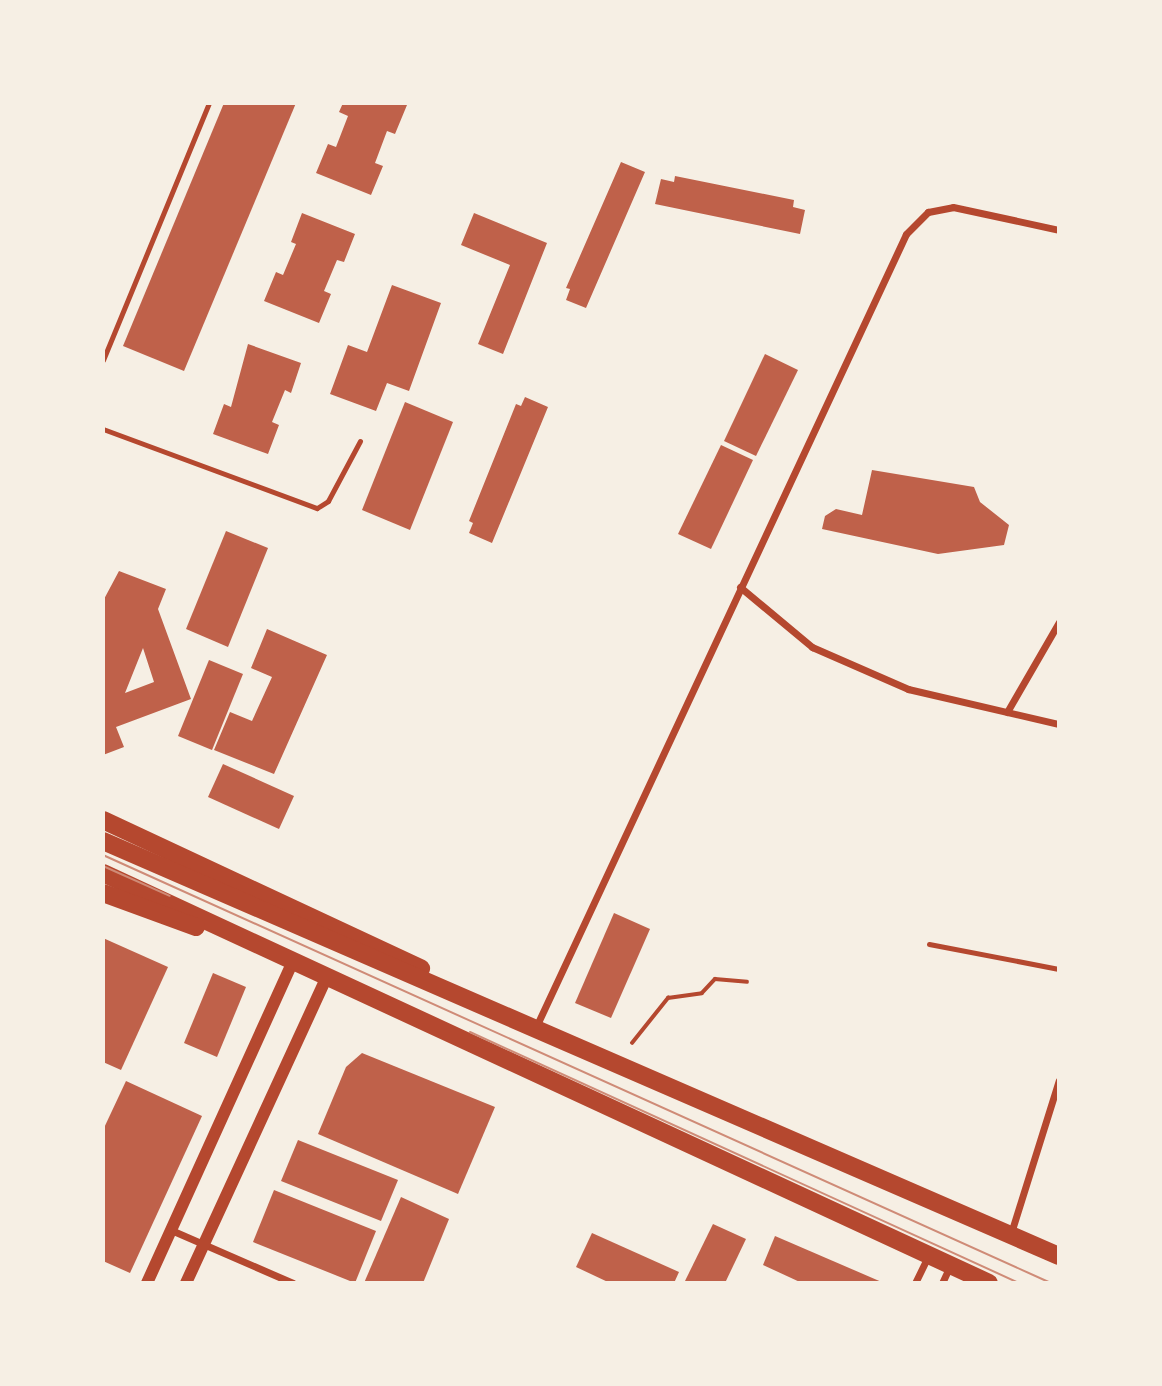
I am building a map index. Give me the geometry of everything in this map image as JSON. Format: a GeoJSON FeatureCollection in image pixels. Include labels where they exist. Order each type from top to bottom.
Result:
{"type":"FeatureCollection","features":[{"type":"Feature","properties":{"kind":"main road"},"geometry":{"type":"LineString","coordinates":[[103,820],[438,977],[479,1007]]}},
{"type":"Feature","properties":{"kind":"main road"},"geometry":{"type":"LineString","coordinates":[[103,841],[479,1007],[1059,1256]]}},
{"type":"Feature","properties":{"kind":"main road"},"geometry":{"type":"LineString","coordinates":[[103,873],[989,1283]]}},
{"type":"Feature","properties":{"kind":"main road"},"geometry":{"type":"LineString","coordinates":[[103,893],[266,949]]}},
{"type":"Feature","properties":{"kind":"street"},"geometry":{"type":"LineString","coordinates":[[534,1030],[906,234],[928,212],[953,207],[1059,230]]}},
{"type":"Feature","properties":{"kind":"street"},"geometry":{"type":"LineString","coordinates":[[740,587],[812,647],[908,689],[1059,724]]}},
{"type":"Feature","properties":{"kind":"street"},"geometry":{"type":"LineString","coordinates":[[1007,712],[1059,622]]}},
{"type":"Feature","properties":{"kind":"street"},"geometry":{"type":"LineString","coordinates":[[147,1283],[293,961]]}},
{"type":"Feature","properties":{"kind":"street"},"geometry":{"type":"LineString","coordinates":[[186,1283],[327,977]]}},
{"type":"Feature","properties":{"kind":"street"},"geometry":{"type":"LineString","coordinates":[[1010,1236],[1059,1080]]}},
{"type":"Feature","properties":{"kind":"street"},"geometry":{"type":"LineString","coordinates":[[171,1230],[293,1283]]}},
{"type":"Feature","properties":{"kind":"street"},"geometry":{"type":"LineString","coordinates":[[915,1283],[928,1256]]}},
{"type":"Feature","properties":{"kind":"street"},"geometry":{"type":"LineString","coordinates":[[942,1283],[950,1266]]}},
{"type":"Feature","properties":{"kind":"lane"},"geometry":{"type":"LineString","coordinates":[[103,360],[209,103]]}},
{"type":"Feature","properties":{"kind":"lane"},"geometry":{"type":"LineString","coordinates":[[103,429],[317,508],[328,501],[360,441]]}},
{"type":"Feature","properties":{"kind":"lane"},"geometry":{"type":"LineString","coordinates":[[929,944],[1059,969]]}},
{"type":"Feature","properties":{"kind":"path"},"geometry":{"type":"LineString","coordinates":[[632,1043],[668,998],[702,993],[715,979],[747,982]]}},
{"type":"Feature","properties":{"kind":"building"},"geometry":{"type":"Polygon","coordinates":[[[224,103],[296,103],[184,371],[123,346],[224,103]]]}},
{"type":"Feature","properties":{"kind":"building"},"geometry":{"type":"Polygon","coordinates":[[[343,103],[407,105],[395,134],[387,131],[375,163],[383,166],[371,195],[316,173],[328,144],[336,147],[348,116],[339,112],[343,103]]]}},
{"type":"Feature","properties":{"kind":"building"},"geometry":{"type":"Polygon","coordinates":[[[621,162],[645,172],[586,308],[566,300],[570,289],[566,288],[621,162]]]}},
{"type":"Feature","properties":{"kind":"building"},"geometry":{"type":"Polygon","coordinates":[[[675,176],[794,200],[793,207],[805,210],[800,234],[655,204],[661,179],[674,182],[675,176]]]}},
{"type":"Feature","properties":{"kind":"building"},"geometry":{"type":"Polygon","coordinates":[[[302,213],[355,234],[344,262],[337,260],[324,291],[331,294],[319,323],[264,301],[276,272],[283,275],[296,244],[291,242],[302,213]]]}},
{"type":"Feature","properties":{"kind":"building"},"geometry":{"type":"Polygon","coordinates":[[[474,213],[547,243],[503,354],[478,344],[510,265],[461,245],[474,213]]]}},
{"type":"Feature","properties":{"kind":"building"},"geometry":{"type":"Polygon","coordinates":[[[392,285],[441,303],[409,391],[387,383],[376,411],[330,394],[348,345],[367,352],[392,285]]]}},
{"type":"Feature","properties":{"kind":"building"},"geometry":{"type":"Polygon","coordinates":[[[248,344],[301,363],[291,393],[285,390],[272,422],[279,425],[268,454],[213,434],[224,404],[231,407],[248,344]]]}},
{"type":"Feature","properties":{"kind":"building"},"geometry":{"type":"Polygon","coordinates":[[[765,354],[798,370],[756,456],[724,441],[765,354]]]}},
{"type":"Feature","properties":{"kind":"building"},"geometry":{"type":"Polygon","coordinates":[[[525,397],[548,407],[492,543],[469,533],[473,523],[469,521],[516,404],[521,406],[525,397]]]}},
{"type":"Feature","properties":{"kind":"building"},"geometry":{"type":"Polygon","coordinates":[[[405,402],[453,422],[410,530],[362,510],[405,402]]]}},
{"type":"Feature","properties":{"kind":"building"},"geometry":{"type":"Polygon","coordinates":[[[721,445],[753,460],[711,549],[678,534],[721,445]]]}},
{"type":"Feature","properties":{"kind":"building"},"geometry":{"type":"Polygon","coordinates":[[[872,470],[974,487],[980,502],[1009,525],[1004,545],[938,554],[822,529],[825,516],[836,509],[862,515],[872,470]]]}},
{"type":"Feature","properties":{"kind":"building"},"geometry":{"type":"Polygon","coordinates":[[[226,531],[268,548],[228,647],[186,629],[226,531]]]}},
{"type":"Feature","properties":{"kind":"building"},"geometry":{"type":"Polygon","coordinates":[[[119,571],[166,589],[158,609],[191,699],[116,727],[124,747],[103,755],[103,601],[119,571]],[[143,648],[125,693],[154,682],[143,648]]]}},
{"type":"Feature","properties":{"kind":"building"},"geometry":{"type":"Polygon","coordinates":[[[267,629],[327,655],[274,774],[214,750],[230,712],[252,721],[272,677],[251,668],[267,629]]]}},
{"type":"Feature","properties":{"kind":"building"},"geometry":{"type":"Polygon","coordinates":[[[209,660],[243,674],[212,750],[178,736],[209,660]]]}},
{"type":"Feature","properties":{"kind":"building"},"geometry":{"type":"Polygon","coordinates":[[[223,764],[294,796],[279,829],[208,797],[223,764]]]}},
{"type":"Feature","properties":{"kind":"building"},"geometry":{"type":"Polygon","coordinates":[[[614,913],[650,929],[611,1018],[575,1003],[614,913]]]}},
{"type":"Feature","properties":{"kind":"building"},"geometry":{"type":"Polygon","coordinates":[[[103,938],[168,967],[121,1070],[103,1062],[103,938]]]}},
{"type":"Feature","properties":{"kind":"building"},"geometry":{"type":"Polygon","coordinates":[[[213,973],[246,987],[217,1057],[184,1043],[213,973]]]}},
{"type":"Feature","properties":{"kind":"building"},"geometry":{"type":"Polygon","coordinates":[[[362,1053],[495,1107],[458,1194],[318,1134],[346,1067],[362,1053]]]}},
{"type":"Feature","properties":{"kind":"building"},"geometry":{"type":"Polygon","coordinates":[[[126,1081],[202,1116],[130,1273],[103,1261],[103,1130],[126,1081]]]}},
{"type":"Feature","properties":{"kind":"building"},"geometry":{"type":"Polygon","coordinates":[[[298,1140],[398,1180],[381,1221],[281,1181],[298,1140]]]}},
{"type":"Feature","properties":{"kind":"building"},"geometry":{"type":"Polygon","coordinates":[[[274,1190],[376,1231],[355,1283],[253,1242],[274,1190]]]}},
{"type":"Feature","properties":{"kind":"building"},"geometry":{"type":"Polygon","coordinates":[[[401,1197],[449,1219],[423,1283],[364,1283],[401,1197]]]}},
{"type":"Feature","properties":{"kind":"building"},"geometry":{"type":"Polygon","coordinates":[[[713,1224],[746,1239],[725,1283],[684,1283],[713,1224]]]}},
{"type":"Feature","properties":{"kind":"building"},"geometry":{"type":"Polygon","coordinates":[[[592,1233],[679,1272],[674,1283],[610,1283],[576,1267],[592,1233]]]}},
{"type":"Feature","properties":{"kind":"building"},"geometry":{"type":"Polygon","coordinates":[[[775,1236],[884,1283],[802,1283],[763,1265],[775,1236]]]}},
{"type":"Feature","properties":{"kind":"tram line"},"geometry":{"type":"LineString","coordinates":[[103,855],[1051,1283]]}},
{"type":"Feature","properties":{"kind":"tram line"},"geometry":{"type":"LineString","coordinates":[[103,866],[170,896]]}},
{"type":"Feature","properties":{"kind":"tram line"},"geometry":{"type":"LineString","coordinates":[[470,1032],[1019,1283]]}}]}
